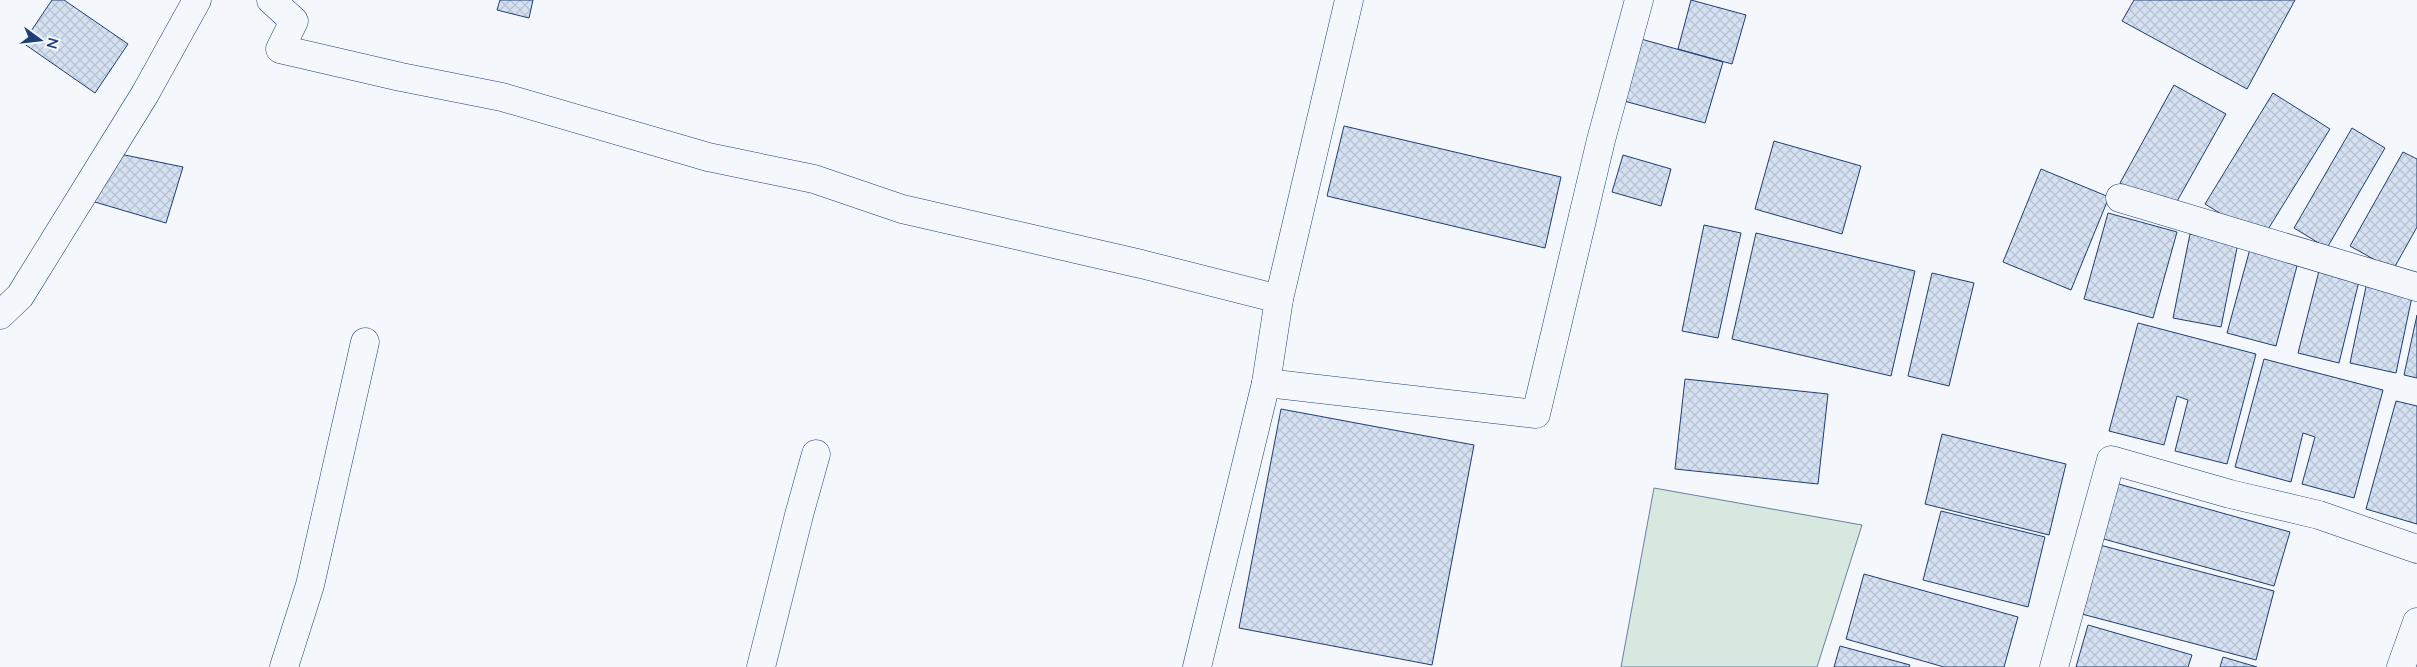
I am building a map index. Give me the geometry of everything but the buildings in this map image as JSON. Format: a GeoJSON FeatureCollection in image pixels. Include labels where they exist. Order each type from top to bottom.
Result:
{"type":"FeatureCollection","features":[{"type":"Feature","properties":{"kind":"street"},"geometry":{"type":"LineString","coordinates":[[0,315],[20,296],[26,287],[145,94],[197,0]]}},
{"type":"Feature","properties":{"kind":"street"},"geometry":{"type":"LineString","coordinates":[[271,0],[294,20],[280,48],[401,77],[502,97],[708,157],[814,179],[902,209],[1140,264],[1280,299]]}},
{"type":"Feature","properties":{"kind":"street"},"geometry":{"type":"LineString","coordinates":[[1197,667],[1266,383],[1280,299],[1349,0]]}},
{"type":"Feature","properties":{"kind":"street"},"geometry":{"type":"LineString","coordinates":[[1266,383],[1536,414],[1599,150],[1639,0]]}},
{"type":"Feature","properties":{"kind":"street"},"geometry":{"type":"LineString","coordinates":[[2120,198],[2417,287]]}},
{"type":"Feature","properties":{"kind":"street"},"geometry":{"type":"LineString","coordinates":[[284,667],[310,585],[365,342]]}},
{"type":"Feature","properties":{"kind":"street"},"geometry":{"type":"LineString","coordinates":[[761,667],[816,454]]}},
{"type":"Feature","properties":{"kind":"street"},"geometry":{"type":"LineString","coordinates":[[2054,667],[2111,460],[2230,494],[2319,515],[2417,549]]}},
{"type":"Feature","properties":{"kind":"street"},"geometry":{"type":"LineString","coordinates":[[2401,667],[2417,622]]}},
{"type":"Feature","properties":{"kind":"shaded area"},"geometry":{"type":"Polygon","coordinates":[[[1654,488],[1862,525],[1817,667],[1621,667],[1654,488]]]}}]}
